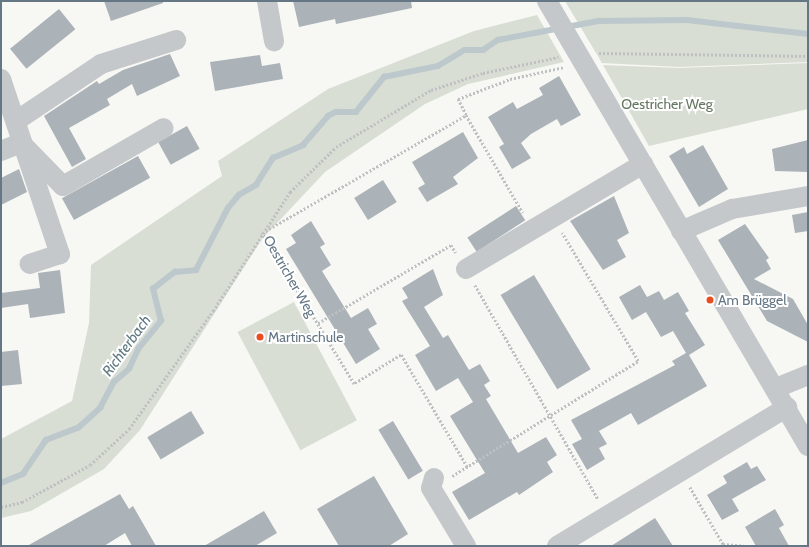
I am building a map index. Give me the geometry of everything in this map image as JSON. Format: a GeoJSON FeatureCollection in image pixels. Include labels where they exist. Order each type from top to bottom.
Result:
{"type":"FeatureCollection","features":[{"type":"Feature","properties":{"kind":"street"},"geometry":{"type":"LineString","coordinates":[[267,1],[274,41]]}},
{"type":"Feature","properties":{"kind":"street"},"geometry":{"type":"LineString","coordinates":[[551,8],[681,231],[776,388],[808,446]]}},
{"type":"Feature","properties":{"kind":"street"},"geometry":{"type":"LineString","coordinates":[[16,121],[101,64],[176,40]]}},
{"type":"Feature","properties":{"kind":"street"},"geometry":{"type":"LineString","coordinates":[[1,79],[60,254],[30,264]]}},
{"type":"Feature","properties":{"kind":"street"},"geometry":{"type":"LineString","coordinates":[[21,142],[63,186],[164,128]]}},
{"type":"Feature","properties":{"kind":"street"},"geometry":{"type":"LineString","coordinates":[[1,152],[21,142]]}},
{"type":"Feature","properties":{"kind":"street"},"geometry":{"type":"LineString","coordinates":[[466,269],[642,164]]}},
{"type":"Feature","properties":{"kind":"street"},"geometry":{"type":"LineString","coordinates":[[681,231],[732,209],[808,196]]}},
{"type":"Feature","properties":{"kind":"street"},"geometry":{"type":"LineString","coordinates":[[776,388],[808,375]]}},
{"type":"Feature","properties":{"kind":"street"},"geometry":{"type":"LineString","coordinates":[[557,546],[608,517],[787,407]]}},
{"type":"Feature","properties":{"kind":"street"},"geometry":{"type":"LineString","coordinates":[[432,483],[466,546]]}},
{"type":"Feature","properties":{"kind":"path"},"geometry":{"type":"LineString","coordinates":[[1,507],[22,502],[90,465],[129,429],[213,311],[262,233],[290,192],[336,147],[388,114],[431,90],[483,74],[577,54],[606,52],[715,57],[808,56]]}},
{"type":"Feature","properties":{"kind":"path"},"geometry":{"type":"LineString","coordinates":[[533,229],[458,99],[577,54]]}},
{"type":"Feature","properties":{"kind":"path","name":"Oestricher Weg"},"geometry":{"type":"LineString","coordinates":[[466,115],[262,233],[318,323],[451,245],[549,416]]}},
{"type":"Feature","properties":{"kind":"path"},"geometry":{"type":"LineString","coordinates":[[432,483],[467,467],[638,361],[552,218]]}},
{"type":"Feature","properties":{"kind":"path"},"geometry":{"type":"LineString","coordinates":[[318,323],[354,384],[401,355],[467,467]]}},
{"type":"Feature","properties":{"kind":"path"},"geometry":{"type":"LineString","coordinates":[[549,416],[608,517]]}},
{"type":"Feature","properties":{"kind":"path"},"geometry":{"type":"LineString","coordinates":[[681,472],[723,544],[744,546]]}},
{"type":"Feature","properties":{"kind":"green space"},"geometry":{"type":"Polygon","coordinates":[[[565,1],[808,1],[808,62],[679,67],[602,63],[565,1]]]}},
{"type":"Feature","properties":{"kind":"green space"},"geometry":{"type":"Polygon","coordinates":[[[537,15],[564,62],[468,84],[425,104],[325,172],[262,239],[140,430],[104,469],[31,511],[1,518],[1,439],[72,401],[89,323],[91,265],[222,176],[218,161],[328,89],[474,31],[537,15]]]}},
{"type":"Feature","properties":{"kind":"green space","name":"Oestricher Weg"},"geometry":{"type":"Polygon","coordinates":[[[808,63],[808,109],[649,146],[603,65],[679,68],[808,63]]]}},
{"type":"Feature","properties":{"kind":"green space"},"geometry":{"type":"Polygon","coordinates":[[[294,302],[357,420],[300,450],[237,332],[294,302]]]}},
{"type":"Feature","properties":{"kind":"building"},"geometry":{"type":"Polygon","coordinates":[[[104,1],[163,1],[163,3],[111,21],[104,1]]]}},
{"type":"Feature","properties":{"kind":"building"},"geometry":{"type":"Polygon","coordinates":[[[293,1],[411,1],[412,8],[336,24],[335,19],[299,27],[293,1]]]}},
{"type":"Feature","properties":{"kind":"building"},"geometry":{"type":"Polygon","coordinates":[[[59,9],[75,29],[26,69],[10,49],[59,9]]]}},
{"type":"Feature","properties":{"kind":"building"},"geometry":{"type":"Polygon","coordinates":[[[170,54],[180,76],[137,96],[132,84],[107,99],[110,105],[69,128],[86,159],[72,167],[44,116],[97,81],[99,84],[123,70],[170,54]]]}},
{"type":"Feature","properties":{"kind":"building"},"geometry":{"type":"Polygon","coordinates":[[[260,55],[262,66],[280,63],[283,79],[215,91],[210,62],[260,55]]]}},
{"type":"Feature","properties":{"kind":"building"},"geometry":{"type":"Polygon","coordinates":[[[559,76],[581,115],[561,126],[557,119],[531,134],[521,143],[531,158],[512,169],[499,147],[504,144],[488,117],[513,102],[517,109],[543,95],[539,88],[559,76]]]}},
{"type":"Feature","properties":{"kind":"building"},"geometry":{"type":"Polygon","coordinates":[[[187,126],[200,149],[171,165],[158,142],[187,126]]]}},
{"type":"Feature","properties":{"kind":"building"},"geometry":{"type":"Polygon","coordinates":[[[463,132],[478,158],[453,177],[458,184],[427,202],[418,188],[425,184],[412,162],[463,132]]]}},
{"type":"Feature","properties":{"kind":"building"},"geometry":{"type":"Polygon","coordinates":[[[808,140],[808,172],[775,171],[772,149],[808,140]]]}},
{"type":"Feature","properties":{"kind":"building"},"geometry":{"type":"Polygon","coordinates":[[[703,145],[728,189],[699,207],[669,156],[684,147],[687,154],[703,145]]]}},
{"type":"Feature","properties":{"kind":"building"},"geometry":{"type":"Polygon","coordinates":[[[138,156],[150,178],[74,220],[62,198],[138,156]]]}},
{"type":"Feature","properties":{"kind":"building"},"geometry":{"type":"Polygon","coordinates":[[[19,169],[27,192],[1,205],[1,178],[19,169]]]}},
{"type":"Feature","properties":{"kind":"building"},"geometry":{"type":"Polygon","coordinates":[[[383,180],[397,202],[368,220],[354,198],[383,180]]]}},
{"type":"Feature","properties":{"kind":"building"},"geometry":{"type":"Polygon","coordinates":[[[614,196],[629,233],[617,240],[626,257],[603,270],[570,221],[614,196]]]}},
{"type":"Feature","properties":{"kind":"building"},"geometry":{"type":"Polygon","coordinates":[[[516,206],[525,220],[477,252],[467,238],[516,206]]]}},
{"type":"Feature","properties":{"kind":"building"},"geometry":{"type":"Polygon","coordinates":[[[808,212],[808,231],[795,233],[792,215],[808,212]]]}},
{"type":"Feature","properties":{"kind":"building"},"geometry":{"type":"Polygon","coordinates":[[[311,221],[325,244],[320,247],[331,265],[322,271],[351,318],[368,308],[377,324],[368,329],[380,349],[356,364],[286,249],[296,243],[291,235],[311,221]]]}},
{"type":"Feature","properties":{"kind":"building"},"geometry":{"type":"Polygon","coordinates":[[[745,224],[769,258],[766,260],[771,269],[754,279],[793,299],[808,325],[808,342],[767,321],[718,240],[745,224]]]}},
{"type":"Feature","properties":{"kind":"building"},"geometry":{"type":"Polygon","coordinates":[[[433,269],[443,295],[424,307],[443,338],[448,335],[469,370],[480,364],[490,381],[484,385],[491,396],[486,399],[518,453],[546,437],[557,455],[547,462],[553,472],[519,495],[517,492],[469,520],[452,492],[485,473],[450,416],[473,402],[458,378],[436,391],[415,355],[430,346],[402,301],[408,298],[402,288],[433,269]]]}},
{"type":"Feature","properties":{"kind":"building"},"geometry":{"type":"Polygon","coordinates":[[[60,270],[65,313],[30,318],[28,304],[1,308],[1,293],[40,288],[38,273],[60,270]]]}},
{"type":"Feature","properties":{"kind":"building"},"geometry":{"type":"Polygon","coordinates":[[[534,275],[591,369],[557,389],[501,295],[534,275]]]}},
{"type":"Feature","properties":{"kind":"building"},"geometry":{"type":"Polygon","coordinates":[[[640,285],[647,297],[659,291],[664,300],[678,292],[689,311],[685,313],[705,345],[689,355],[707,386],[638,425],[631,413],[599,431],[607,444],[599,448],[605,459],[587,470],[572,444],[582,439],[571,420],[675,365],[672,361],[686,353],[673,331],[661,337],[646,312],[632,320],[619,297],[640,285]]]}},
{"type":"Feature","properties":{"kind":"building"},"geometry":{"type":"Polygon","coordinates":[[[18,350],[22,384],[1,386],[1,352],[18,350]]]}},
{"type":"Feature","properties":{"kind":"building"},"geometry":{"type":"Polygon","coordinates":[[[191,411],[204,433],[161,460],[147,437],[191,411]]]}},
{"type":"Feature","properties":{"kind":"building"},"geometry":{"type":"Polygon","coordinates":[[[393,421],[423,471],[408,479],[378,430],[393,421]]]}},
{"type":"Feature","properties":{"kind":"building"},"geometry":{"type":"Polygon","coordinates":[[[747,462],[751,469],[757,466],[766,480],[732,499],[739,511],[722,520],[707,495],[727,483],[723,476],[747,462]]]}},
{"type":"Feature","properties":{"kind":"building"},"geometry":{"type":"Polygon","coordinates":[[[374,476],[408,534],[389,546],[339,546],[317,509],[374,476]]]}},
{"type":"Feature","properties":{"kind":"building"},"geometry":{"type":"Polygon","coordinates":[[[120,494],[129,509],[133,506],[156,546],[132,546],[125,533],[104,546],[27,546],[120,494]]]}},
{"type":"Feature","properties":{"kind":"building"},"geometry":{"type":"Polygon","coordinates":[[[775,509],[784,525],[779,528],[789,546],[756,546],[745,527],[775,509]]]}},
{"type":"Feature","properties":{"kind":"building"},"geometry":{"type":"Polygon","coordinates":[[[264,511],[277,533],[255,546],[204,546],[264,511]]]}},
{"type":"Feature","properties":{"kind":"building"},"geometry":{"type":"Polygon","coordinates":[[[655,518],[673,546],[611,546],[655,518]]]}},
{"type":"Feature","properties":{"kind":"waterway","name":"Richterbach"},"geometry":{"type":"LineString","coordinates":[[1,483],[23,474],[46,440],[78,428],[100,408],[114,382],[129,369],[139,348],[161,321],[153,289],[175,272],[196,270],[228,208],[239,195],[256,185],[273,158],[303,145],[328,116],[336,112],[356,112],[384,77],[438,66],[465,50],[483,50],[498,40],[599,21],[687,20],[808,34]]}},
{"type":"Feature","properties":{"kind":"place","name":"Am Brüggel"},"geometry":{"type":"Point","coordinates":[710,300]}},
{"type":"Feature","properties":{"kind":"place","name":"Martinschule"},"geometry":{"type":"Point","coordinates":[260,337]}}]}
